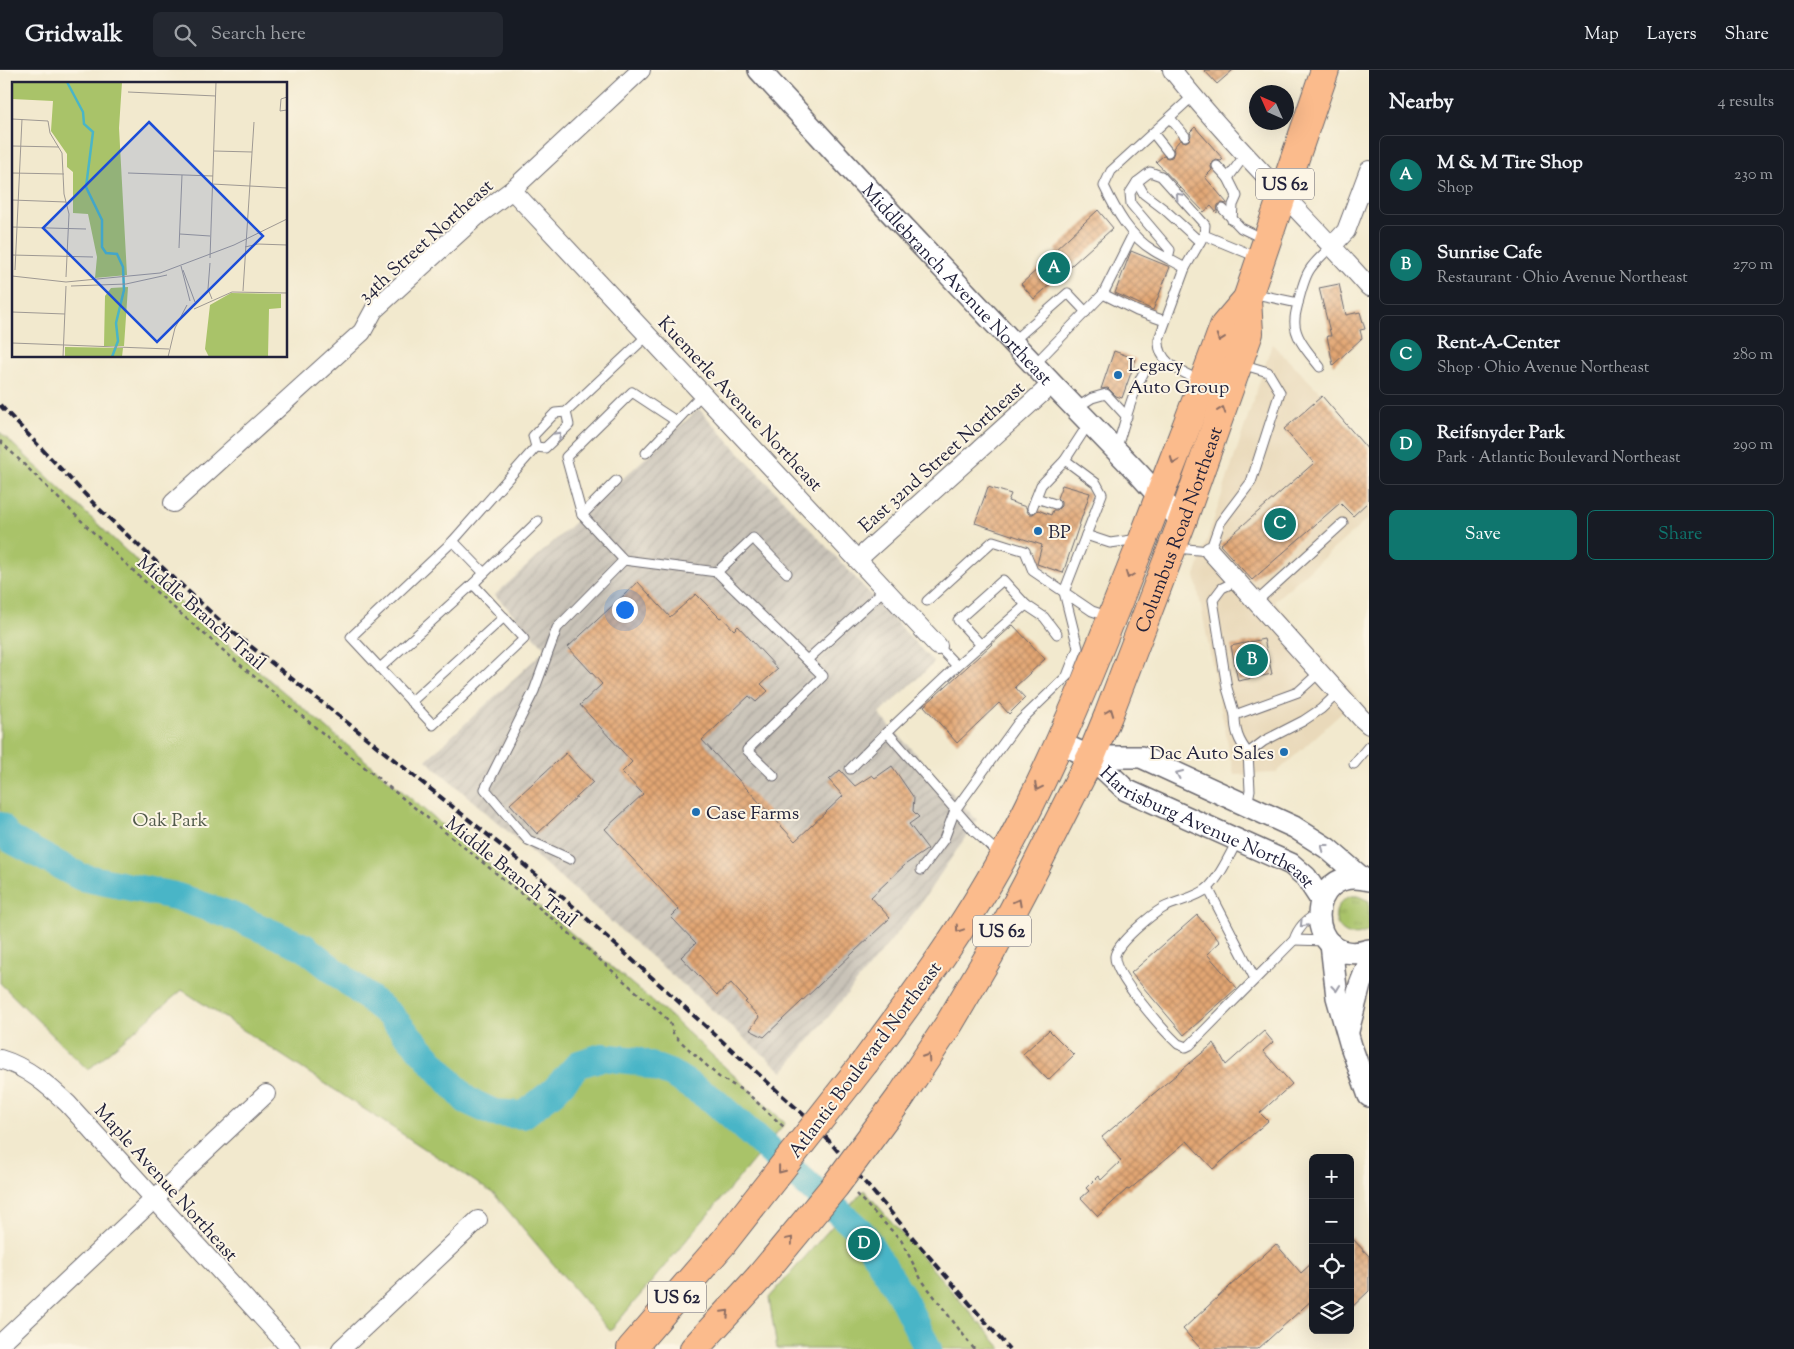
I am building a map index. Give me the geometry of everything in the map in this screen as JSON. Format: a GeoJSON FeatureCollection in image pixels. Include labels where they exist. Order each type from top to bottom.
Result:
{"type":"FeatureCollection","features":[{"type":"Feature","properties":{"kind":"highway","name":"Columbus Road Northeast"},"geometry":{"type":"LineString","coordinates":[[1091,757],[1182,522],[1239,363],[1249,333],[1248,295],[1325,70]]}},
{"type":"Feature","properties":{"kind":"highway","name":"Columbus Road Northeast"},"geometry":{"type":"LineString","coordinates":[[1060,743],[1113,617],[1204,383],[1224,326],[1248,295]]}},
{"type":"Feature","properties":{"kind":"highway","name":"Atlantic Boulevard Northeast"},"geometry":{"type":"LineString","coordinates":[[631,1349],[722,1244],[865,1062],[920,988],[972,911],[1003,857],[1060,743]]}},
{"type":"Feature","properties":{"kind":"highway","name":"US 62"},"geometry":{"type":"LineString","coordinates":[[694,1349],[759,1278],[835,1186],[900,1098],[949,1024],[989,956],[1091,757]]}},
{"type":"Feature","properties":{"kind":"street","name":"34th Street Northeast"},"geometry":{"type":"LineString","coordinates":[[173,503],[362,332],[374,310],[476,217],[512,190],[642,70]]}},
{"type":"Feature","properties":{"kind":"street","name":"Middlebranch Avenue Northeast"},"geometry":{"type":"LineString","coordinates":[[759,70],[1012,342],[1160,497]]}},
{"type":"Feature","properties":{"kind":"street"},"geometry":{"type":"LineString","coordinates":[[1172,70],[1245,155],[1369,287]]}},
{"type":"Feature","properties":{"kind":"street"},"geometry":{"type":"LineString","coordinates":[[1332,246],[1346,232],[1369,170]]}},
{"type":"Feature","properties":{"kind":"street","name":"Kuemerle Avenue Northeast"},"geometry":{"type":"LineString","coordinates":[[512,190],[938,646]]}},
{"type":"Feature","properties":{"kind":"street","name":"East 32nd Street Northeast"},"geometry":{"type":"LineString","coordinates":[[858,559],[1052,384]]}},
{"type":"Feature","properties":{"kind":"street"},"geometry":{"type":"LineString","coordinates":[[1160,497],[1182,522]]}},
{"type":"Feature","properties":{"kind":"street"},"geometry":{"type":"LineString","coordinates":[[1210,551],[1369,725]]}},
{"type":"Feature","properties":{"kind":"street","name":"Harrisburg Avenue Northeast"},"geometry":{"type":"LineString","coordinates":[[1060,743],[1091,757],[1126,790],[1274,856],[1300,871],[1308,880],[1320,907],[1321,928],[1330,943]]}},
{"type":"Feature","properties":{"kind":"street","name":"Harrisburg Avenue Northeast"},"geometry":{"type":"LineString","coordinates":[[1091,757],[1141,757],[1247,805],[1310,837],[1367,879]]}},
{"type":"Feature","properties":{"kind":"street"},"geometry":{"type":"LineString","coordinates":[[1320,907],[1328,890],[1338,882],[1350,878],[1367,879]]}},
{"type":"Feature","properties":{"kind":"street"},"geometry":{"type":"LineString","coordinates":[[1330,943],[1346,952],[1358,953],[1369,950]]}},
{"type":"Feature","properties":{"kind":"street"},"geometry":{"type":"LineString","coordinates":[[1330,943],[1337,997],[1369,1096]]}},
{"type":"Feature","properties":{"kind":"street"},"geometry":{"type":"LineString","coordinates":[[1348,1031],[1360,984],[1369,962]]}},
{"type":"Feature","properties":{"kind":"street","name":"Maple Avenue Northeast"},"geometry":{"type":"LineString","coordinates":[[0,1059],[27,1071],[45,1083],[68,1104],[290,1349]]}},
{"type":"Feature","properties":{"kind":"street"},"geometry":{"type":"LineString","coordinates":[[0,1344],[266,1094]]}},
{"type":"Feature","properties":{"kind":"street"},"geometry":{"type":"LineString","coordinates":[[341,1349],[478,1220]]}},
{"type":"Feature","properties":{"kind":"lane"},"geometry":{"type":"LineString","coordinates":[[1185,268],[1152,250],[1133,234],[1120,217],[1104,186],[1111,171],[1193,96]]}},
{"type":"Feature","properties":{"kind":"lane"},"geometry":{"type":"LineString","coordinates":[[1170,118],[1185,136]]}},
{"type":"Feature","properties":{"kind":"lane"},"geometry":{"type":"LineString","coordinates":[[1153,133],[1168,152]]}},
{"type":"Feature","properties":{"kind":"lane"},"geometry":{"type":"LineString","coordinates":[[1228,178],[1245,155]]}},
{"type":"Feature","properties":{"kind":"lane"},"geometry":{"type":"LineString","coordinates":[[1217,166],[1228,178],[1237,196],[1233,205],[1232,220]]}},
{"type":"Feature","properties":{"kind":"lane"},"geometry":{"type":"LineString","coordinates":[[1168,258],[1170,250],[1131,204],[1130,193],[1136,182],[1150,172],[1161,176],[1205,225],[1202,238],[1185,268],[1159,339],[1158,347],[1171,365],[1204,383]]}},
{"type":"Feature","properties":{"kind":"lane"},"geometry":{"type":"LineString","coordinates":[[1136,182],[1144,194],[1202,238],[1263,249]]}},
{"type":"Feature","properties":{"kind":"lane"},"geometry":{"type":"LineString","coordinates":[[1222,209],[1263,249]]}},
{"type":"Feature","properties":{"kind":"lane"},"geometry":{"type":"LineString","coordinates":[[1034,365],[1103,294],[1133,234]]}},
{"type":"Feature","properties":{"kind":"lane"},"geometry":{"type":"LineString","coordinates":[[1320,367],[1306,350],[1294,321],[1305,277],[1312,265],[1332,246]]}},
{"type":"Feature","properties":{"kind":"lane"},"geometry":{"type":"LineString","coordinates":[[1012,342],[1068,293],[1086,312]]}},
{"type":"Feature","properties":{"kind":"lane"},"geometry":{"type":"LineString","coordinates":[[1103,294],[1137,311],[1166,321]]}},
{"type":"Feature","properties":{"kind":"lane"},"geometry":{"type":"LineString","coordinates":[[1248,295],[1298,303]]}},
{"type":"Feature","properties":{"kind":"lane"},"geometry":{"type":"LineString","coordinates":[[536,447],[533,436],[555,413],[566,412],[648,335]]}},
{"type":"Feature","properties":{"kind":"lane"},"geometry":{"type":"LineString","coordinates":[[1172,548],[1210,551],[1220,523],[1251,482],[1280,392],[1268,372],[1239,363]]}},
{"type":"Feature","properties":{"kind":"lane"},"geometry":{"type":"LineString","coordinates":[[1116,450],[1131,398],[1145,370]]}},
{"type":"Feature","properties":{"kind":"lane"},"geometry":{"type":"LineString","coordinates":[[676,421],[632,392],[566,456],[582,515],[624,560],[717,572],[823,676],[747,750],[774,776]]}},
{"type":"Feature","properties":{"kind":"lane"},"geometry":{"type":"LineString","coordinates":[[646,453],[702,393]]}},
{"type":"Feature","properties":{"kind":"lane"},"geometry":{"type":"LineString","coordinates":[[1032,508],[1041,485],[1065,460],[1082,416],[1092,398],[1106,394],[1127,417]]}},
{"type":"Feature","properties":{"kind":"lane"},"geometry":{"type":"LineString","coordinates":[[536,447],[545,448],[568,425],[566,412]]}},
{"type":"Feature","properties":{"kind":"lane"},"geometry":{"type":"LineString","coordinates":[[473,584],[524,639],[433,725],[351,637],[453,541],[536,447]]}},
{"type":"Feature","properties":{"kind":"lane"},"geometry":{"type":"LineString","coordinates":[[921,870],[944,839],[956,810],[1018,723],[1067,676],[1078,648],[1064,592],[1075,552],[1086,535],[1102,494],[1096,483],[1065,460]]}},
{"type":"Feature","properties":{"kind":"lane"},"geometry":{"type":"LineString","coordinates":[[582,515],[616,481]]}},
{"type":"Feature","properties":{"kind":"lane"},"geometry":{"type":"LineString","coordinates":[[1036,498],[1055,504]]}},
{"type":"Feature","properties":{"kind":"lane"},"geometry":{"type":"LineString","coordinates":[[1083,514],[1093,517]]}},
{"type":"Feature","properties":{"kind":"lane"},"geometry":{"type":"LineString","coordinates":[[380,668],[473,584],[538,521]]}},
{"type":"Feature","properties":{"kind":"lane"},"geometry":{"type":"LineString","coordinates":[[1256,602],[1343,523]]}},
{"type":"Feature","properties":{"kind":"lane"},"geometry":{"type":"LineString","coordinates":[[1086,535],[1110,544],[1143,538]]}},
{"type":"Feature","properties":{"kind":"lane"},"geometry":{"type":"LineString","coordinates":[[717,572],[754,538],[787,572]]}},
{"type":"Feature","properties":{"kind":"lane"},"geometry":{"type":"LineString","coordinates":[[1017,548],[1021,538]]}},
{"type":"Feature","properties":{"kind":"lane"},"geometry":{"type":"LineString","coordinates":[[453,541],[484,573]]}},
{"type":"Feature","properties":{"kind":"lane"},"geometry":{"type":"LineString","coordinates":[[927,601],[993,541],[1025,551],[1033,571],[1092,611],[1113,617]]}},
{"type":"Feature","properties":{"kind":"lane"},"geometry":{"type":"LineString","coordinates":[[570,859],[528,840],[485,789],[534,691],[557,628],[624,560]]}},
{"type":"Feature","properties":{"kind":"lane"},"geometry":{"type":"LineString","coordinates":[[981,645],[958,620],[1003,580],[1026,605],[1044,617],[1057,634]]}},
{"type":"Feature","properties":{"kind":"lane"},"geometry":{"type":"LineString","coordinates":[[1236,581],[1222,588],[1212,600],[1227,688],[1235,715],[1235,731],[1240,743],[1248,753],[1250,790],[1247,805]]}},
{"type":"Feature","properties":{"kind":"lane"},"geometry":{"type":"LineString","coordinates":[[807,660],[884,589]]}},
{"type":"Feature","properties":{"kind":"lane"},"geometry":{"type":"LineString","coordinates":[[850,769],[957,666],[1026,605]]}},
{"type":"Feature","properties":{"kind":"lane"},"geometry":{"type":"LineString","coordinates":[[411,702],[504,617]]}},
{"type":"Feature","properties":{"kind":"lane"},"geometry":{"type":"LineString","coordinates":[[938,646],[957,666]]}},
{"type":"Feature","properties":{"kind":"lane"},"geometry":{"type":"LineString","coordinates":[[1235,715],[1298,692],[1320,672]]}},
{"type":"Feature","properties":{"kind":"lane"},"geometry":{"type":"LineString","coordinates":[[1248,753],[1264,741],[1303,721],[1321,709],[1338,693]]}},
{"type":"Feature","properties":{"kind":"lane"},"geometry":{"type":"LineString","coordinates":[[888,732],[975,832],[1003,857]]}},
{"type":"Feature","properties":{"kind":"lane"},"geometry":{"type":"LineString","coordinates":[[1354,764],[1369,746]]}},
{"type":"Feature","properties":{"kind":"lane"},"geometry":{"type":"LineString","coordinates":[[1238,840],[1216,879],[1208,888],[1162,909],[1124,941],[1116,952],[1115,962],[1119,973],[1174,1041],[1186,1047],[1190,1046],[1294,940],[1297,930],[1320,907]]}},
{"type":"Feature","properties":{"kind":"lane"},"geometry":{"type":"LineString","coordinates":[[1208,888],[1255,979]]}},
{"type":"Feature","properties":{"kind":"lane"},"geometry":{"type":"LineString","coordinates":[[1294,940],[1330,943]]}},
{"type":"Feature","properties":{"kind":"path","name":"Middle Branch Trail"},"geometry":{"type":"LineString","coordinates":[[0,441],[129,567],[173,606],[370,772],[536,906],[664,1016],[670,1022],[673,1033],[719,1077],[747,1093],[788,1132]]}},
{"type":"Feature","properties":{"kind":"path"},"geometry":{"type":"LineString","coordinates":[[851,1190],[901,1240],[921,1279],[974,1349]]}},
{"type":"Feature","properties":{"kind":"shaded area"},"geometry":{"type":"Polygon","coordinates":[[[1272,344],[1321,393],[1369,447],[1369,518],[1274,601],[1358,698],[1276,773],[1234,775],[1195,576],[1272,344]]]}},
{"type":"Feature","properties":{"kind":"shaded area"},"geometry":{"type":"Polygon","coordinates":[[[699,409],[934,663],[879,714],[977,820],[916,910],[783,1072],[426,760],[546,649],[495,595],[699,409]]]}},
{"type":"Feature","properties":{"kind":"green space","name":"Oak Park"},"geometry":{"type":"Polygon","coordinates":[[[0,432],[211,631],[670,1016],[785,1123],[610,1331],[494,1194],[182,990],[88,1070],[0,983],[0,432]]]}},
{"type":"Feature","properties":{"kind":"green space"},"geometry":{"type":"Polygon","coordinates":[[[1351,896],[1358,896],[1369,901],[1369,930],[1359,935],[1350,935],[1343,931],[1338,925],[1336,917],[1337,909],[1342,902],[1351,896]]]}},
{"type":"Feature","properties":{"kind":"green space"},"geometry":{"type":"Polygon","coordinates":[[[864,1190],[1002,1349],[777,1349],[769,1298],[864,1190]]]}},
{"type":"Feature","properties":{"kind":"building"},"geometry":{"type":"Polygon","coordinates":[[[1204,70],[1233,70],[1217,84],[1204,70]]]}},
{"type":"Feature","properties":{"kind":"building"},"geometry":{"type":"Polygon","coordinates":[[[1195,127],[1223,159],[1212,162],[1212,170],[1205,177],[1227,203],[1218,205],[1217,213],[1211,206],[1204,212],[1156,162],[1163,156],[1172,157],[1173,148],[1180,140],[1186,142],[1189,140],[1190,132],[1195,127]]]}},
{"type":"Feature","properties":{"kind":"building"},"geometry":{"type":"Polygon","coordinates":[[[1098,210],[1113,228],[1034,299],[1021,284],[1057,252],[1055,250],[1098,210]]]}},
{"type":"Feature","properties":{"kind":"building"},"geometry":{"type":"Polygon","coordinates":[[[1131,251],[1170,267],[1153,310],[1115,293],[1131,251]]]}},
{"type":"Feature","properties":{"kind":"building"},"geometry":{"type":"Polygon","coordinates":[[[1339,284],[1346,315],[1360,312],[1365,329],[1360,330],[1362,338],[1333,365],[1327,336],[1331,336],[1319,288],[1339,284]]]}},
{"type":"Feature","properties":{"kind":"building","name":"Legacy Auto Group"},"geometry":{"type":"Polygon","coordinates":[[[1114,351],[1136,359],[1122,398],[1116,396],[1108,388],[1101,389],[1114,351]]]}},
{"type":"Feature","properties":{"kind":"building"},"geometry":{"type":"Polygon","coordinates":[[[1322,396],[1369,451],[1369,501],[1353,516],[1340,503],[1252,580],[1220,545],[1314,463],[1284,429],[1322,396]]]}},
{"type":"Feature","properties":{"kind":"building","name":"BP"},"geometry":{"type":"Polygon","coordinates":[[[1062,485],[1090,493],[1063,573],[1037,564],[1042,545],[975,523],[988,487],[1011,494],[1008,501],[1026,507],[1029,514],[1033,514],[1038,510],[1051,515],[1053,510],[1057,510],[1061,506],[1061,502],[1057,498],[1062,485]]]}},
{"type":"Feature","properties":{"kind":"building","name":"Case Farms"},"geometry":{"type":"Polygon","coordinates":[[[638,582],[670,617],[696,594],[734,630],[738,626],[778,669],[761,684],[768,691],[756,702],[749,696],[702,740],[795,841],[843,796],[829,780],[840,770],[855,786],[872,775],[875,778],[892,766],[914,798],[913,811],[919,817],[909,824],[928,849],[906,864],[871,897],[890,918],[764,1037],[750,1030],[759,1017],[731,983],[717,995],[681,957],[696,943],[671,917],[679,909],[605,829],[643,794],[622,772],[632,762],[580,705],[602,684],[568,647],[638,582]]]}},
{"type":"Feature","properties":{"kind":"building"},"geometry":{"type":"Polygon","coordinates":[[[1013,625],[1045,659],[1015,687],[1025,698],[1009,714],[999,703],[957,743],[924,706],[1013,625]]]}},
{"type":"Feature","properties":{"kind":"building"},"geometry":{"type":"Polygon","coordinates":[[[1264,639],[1272,674],[1238,681],[1231,646],[1264,639]]]}},
{"type":"Feature","properties":{"kind":"building"},"geometry":{"type":"Polygon","coordinates":[[[566,753],[593,782],[537,834],[510,804],[566,753]]]}},
{"type":"Feature","properties":{"kind":"building"},"geometry":{"type":"Polygon","coordinates":[[[1197,915],[1220,942],[1207,954],[1237,988],[1184,1035],[1131,973],[1197,915]]]}},
{"type":"Feature","properties":{"kind":"building"},"geometry":{"type":"Polygon","coordinates":[[[1049,1030],[1074,1055],[1048,1080],[1023,1054],[1049,1030]]]}},
{"type":"Feature","properties":{"kind":"building"},"geometry":{"type":"Polygon","coordinates":[[[1264,1031],[1273,1042],[1263,1051],[1292,1084],[1260,1113],[1268,1121],[1213,1169],[1187,1141],[1129,1190],[1127,1189],[1098,1216],[1081,1198],[1089,1191],[1086,1188],[1098,1176],[1101,1180],[1121,1161],[1102,1137],[1214,1043],[1226,1065],[1264,1031]]]}},
{"type":"Feature","properties":{"kind":"building"},"geometry":{"type":"Polygon","coordinates":[[[1354,1240],[1369,1256],[1369,1291],[1354,1305],[1354,1240]]]}},
{"type":"Feature","properties":{"kind":"building"},"geometry":{"type":"Polygon","coordinates":[[[1276,1244],[1301,1273],[1309,1266],[1309,1303],[1258,1349],[1201,1349],[1183,1329],[1276,1244]]]}},
{"type":"Feature","properties":{"kind":"waterway"},"geometry":{"type":"LineString","coordinates":[[0,826],[10,839],[81,877],[175,896],[235,917],[304,947],[390,1015],[466,1100],[494,1113],[523,1115],[554,1091],[579,1064],[602,1057],[637,1061],[672,1074],[713,1100],[862,1233],[900,1293],[928,1349]]}},
{"type":"Feature","properties":{"kind":"railway"},"geometry":{"type":"LineString","coordinates":[[0,405],[98,508],[230,630],[503,847],[575,908],[816,1126],[1009,1349]]}},
{"type":"Feature","properties":{"kind":"place","name":"M & M Tire Shop"},"geometry":{"type":"Point","coordinates":[1054,268]}},
{"type":"Feature","properties":{"kind":"place","name":"Legacy Auto Group"},"geometry":{"type":"Point","coordinates":[1118,375]}},
{"type":"Feature","properties":{"kind":"place","name":"Rent-A-Center"},"geometry":{"type":"Point","coordinates":[1280,524]}},
{"type":"Feature","properties":{"kind":"place","name":"BP"},"geometry":{"type":"Point","coordinates":[1038,531]}},
{"type":"Feature","properties":{"kind":"place","name":"Sunrise Cafe"},"geometry":{"type":"Point","coordinates":[1252,660]}},
{"type":"Feature","properties":{"kind":"place","name":"Dac Auto Sales"},"geometry":{"type":"Point","coordinates":[1284,752]}},
{"type":"Feature","properties":{"kind":"place","name":"Case Farms"},"geometry":{"type":"Point","coordinates":[696,812]}},
{"type":"Feature","properties":{"kind":"place","name":"Reifsnyder Park"},"geometry":{"type":"Point","coordinates":[864,1244]}}]}
